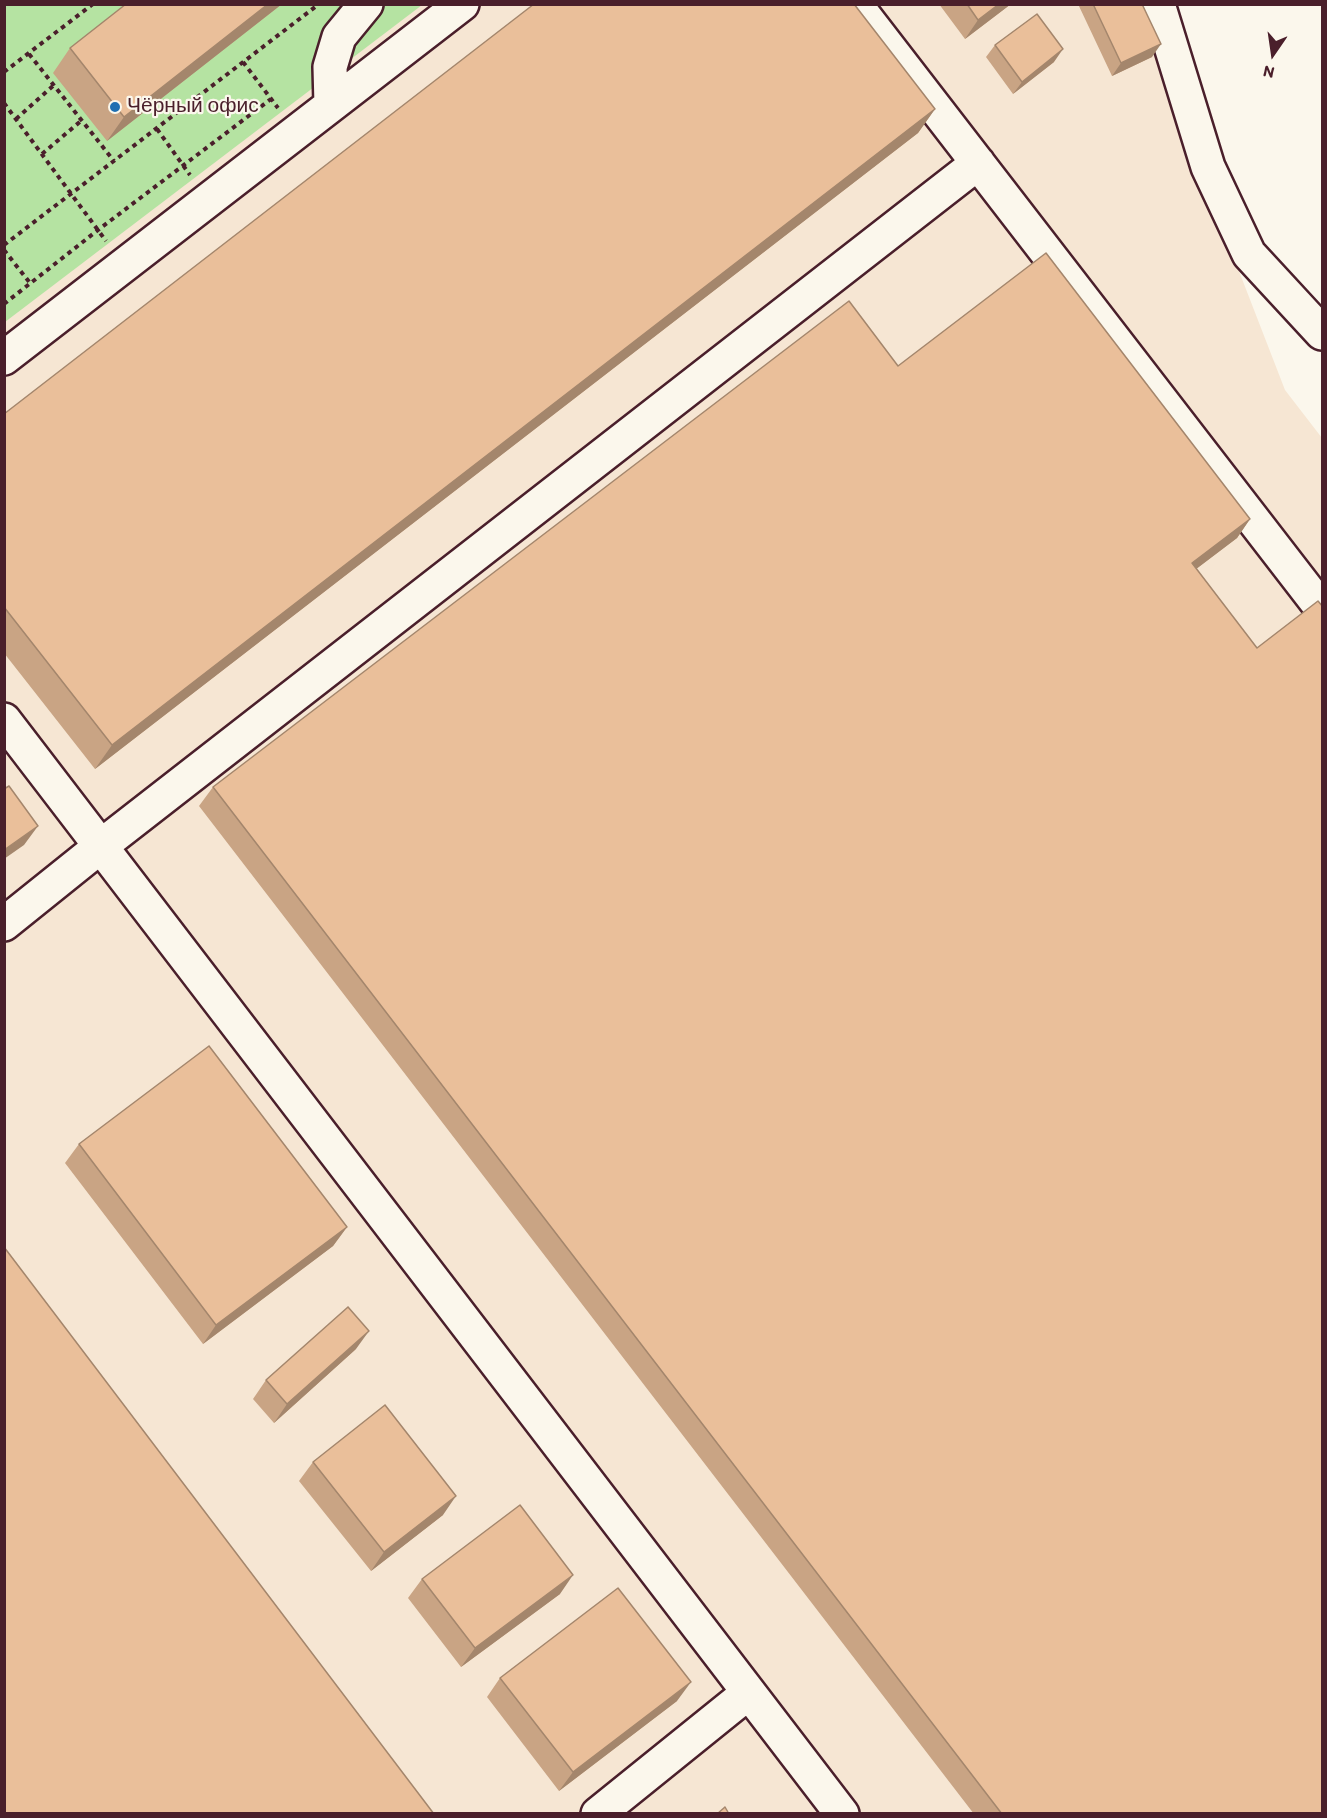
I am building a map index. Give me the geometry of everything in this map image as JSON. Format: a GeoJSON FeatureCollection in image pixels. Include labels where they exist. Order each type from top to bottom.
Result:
{"type":"FeatureCollection","features":[{"type":"Feature","properties":{"kind":"street"},"geometry":{"type":"LineString","coordinates":[[331,105],[330,67],[339,37],[366,4]]}},
{"type":"Feature","properties":{"kind":"street"},"geometry":{"type":"LineString","coordinates":[[4,358],[462,4]]}},
{"type":"Feature","properties":{"kind":"street"},"geometry":{"type":"LineString","coordinates":[[855,4],[1323,609]]}},
{"type":"Feature","properties":{"kind":"street"},"geometry":{"type":"LineString","coordinates":[[1158,4],[1208,167],[1249,254],[1323,333]]}},
{"type":"Feature","properties":{"kind":"street"},"geometry":{"type":"LineString","coordinates":[[4,924],[978,163]]}},
{"type":"Feature","properties":{"kind":"street"},"geometry":{"type":"LineString","coordinates":[[4,720],[842,1814]]}},
{"type":"Feature","properties":{"kind":"street"},"geometry":{"type":"LineString","coordinates":[[598,1814],[748,1693]]}},
{"type":"Feature","properties":{"kind":"path"},"geometry":{"type":"LineString","coordinates":[[4,72],[93,4]]}},
{"type":"Feature","properties":{"kind":"path"},"geometry":{"type":"LineString","coordinates":[[4,245],[319,4]]}},
{"type":"Feature","properties":{"kind":"path"},"geometry":{"type":"LineString","coordinates":[[29,54],[114,161]]}},
{"type":"Feature","properties":{"kind":"path"},"geometry":{"type":"LineString","coordinates":[[243,62],[297,132]]}},
{"type":"Feature","properties":{"kind":"path"},"geometry":{"type":"LineString","coordinates":[[16,119],[54,85]]}},
{"type":"Feature","properties":{"kind":"path"},"geometry":{"type":"LineString","coordinates":[[4,304],[271,99]]}},
{"type":"Feature","properties":{"kind":"path"},"geometry":{"type":"LineString","coordinates":[[4,103],[124,266]]}},
{"type":"Feature","properties":{"kind":"path"},"geometry":{"type":"LineString","coordinates":[[42,154],[82,120]]}},
{"type":"Feature","properties":{"kind":"path"},"geometry":{"type":"LineString","coordinates":[[157,129],[209,200]]}},
{"type":"Feature","properties":{"kind":"path"},"geometry":{"type":"LineString","coordinates":[[4,250],[30,283]]}},
{"type":"Feature","properties":{"kind":"shaded area"},"geometry":{"type":"Polygon","coordinates":[[[5,5],[1136,5],[1285,390],[1322,438],[1322,1813],[5,1814],[5,5]]]}},
{"type":"Feature","properties":{"kind":"green space"},"geometry":{"type":"Polygon","coordinates":[[[5,5],[422,5],[5,322],[5,5]]]}},
{"type":"Feature","properties":{"kind":"building","name":"Чёрный офис"},"geometry":{"type":"Polygon","coordinates":[[[126,4],[268,4],[124,117],[70,48],[126,4]]]}},
{"type":"Feature","properties":{"kind":"building"},"geometry":{"type":"Polygon","coordinates":[[[534,4],[854,4],[935,109],[112,745],[4,607],[4,414],[534,4]]]}},
{"type":"Feature","properties":{"kind":"building"},"geometry":{"type":"Polygon","coordinates":[[[967,4],[999,4],[978,20],[967,4]]]}},
{"type":"Feature","properties":{"kind":"building"},"geometry":{"type":"Polygon","coordinates":[[[1093,4],[1142,4],[1161,44],[1121,63],[1093,4]]]}},
{"type":"Feature","properties":{"kind":"building"},"geometry":{"type":"Polygon","coordinates":[[[1037,14],[1063,49],[1022,82],[995,45],[1037,14]]]}},
{"type":"Feature","properties":{"kind":"building"},"geometry":{"type":"Polygon","coordinates":[[[1046,253],[1250,519],[1192,563],[1257,648],[1318,601],[1323,607],[1323,1814],[1002,1814],[213,787],[849,301],[898,366],[1046,253]]]}},
{"type":"Feature","properties":{"kind":"building"},"geometry":{"type":"Polygon","coordinates":[[[9,786],[38,826],[4,850],[4,789],[9,786]]]}},
{"type":"Feature","properties":{"kind":"building"},"geometry":{"type":"Polygon","coordinates":[[[209,1046],[347,1227],[216,1325],[79,1144],[209,1046]]]}},
{"type":"Feature","properties":{"kind":"building"},"geometry":{"type":"Polygon","coordinates":[[[4,1247],[434,1814],[4,1814],[4,1247]]]}},
{"type":"Feature","properties":{"kind":"building"},"geometry":{"type":"Polygon","coordinates":[[[348,1307],[369,1331],[287,1404],[266,1380],[348,1307]]]}},
{"type":"Feature","properties":{"kind":"building"},"geometry":{"type":"Polygon","coordinates":[[[385,1405],[456,1496],[384,1552],[313,1462],[385,1405]]]}},
{"type":"Feature","properties":{"kind":"building"},"geometry":{"type":"Polygon","coordinates":[[[520,1505],[573,1575],[475,1648],[422,1579],[520,1505]]]}},
{"type":"Feature","properties":{"kind":"building"},"geometry":{"type":"Polygon","coordinates":[[[618,1588],[691,1682],[573,1772],[500,1678],[618,1588]]]}},
{"type":"Feature","properties":{"kind":"building"},"geometry":{"type":"Polygon","coordinates":[[[725,1807],[729,1814],[717,1814],[725,1807]]]}},
{"type":"Feature","properties":{"kind":"place","name":"Чёрный офис"},"geometry":{"type":"Point","coordinates":[115,107]}}]}
